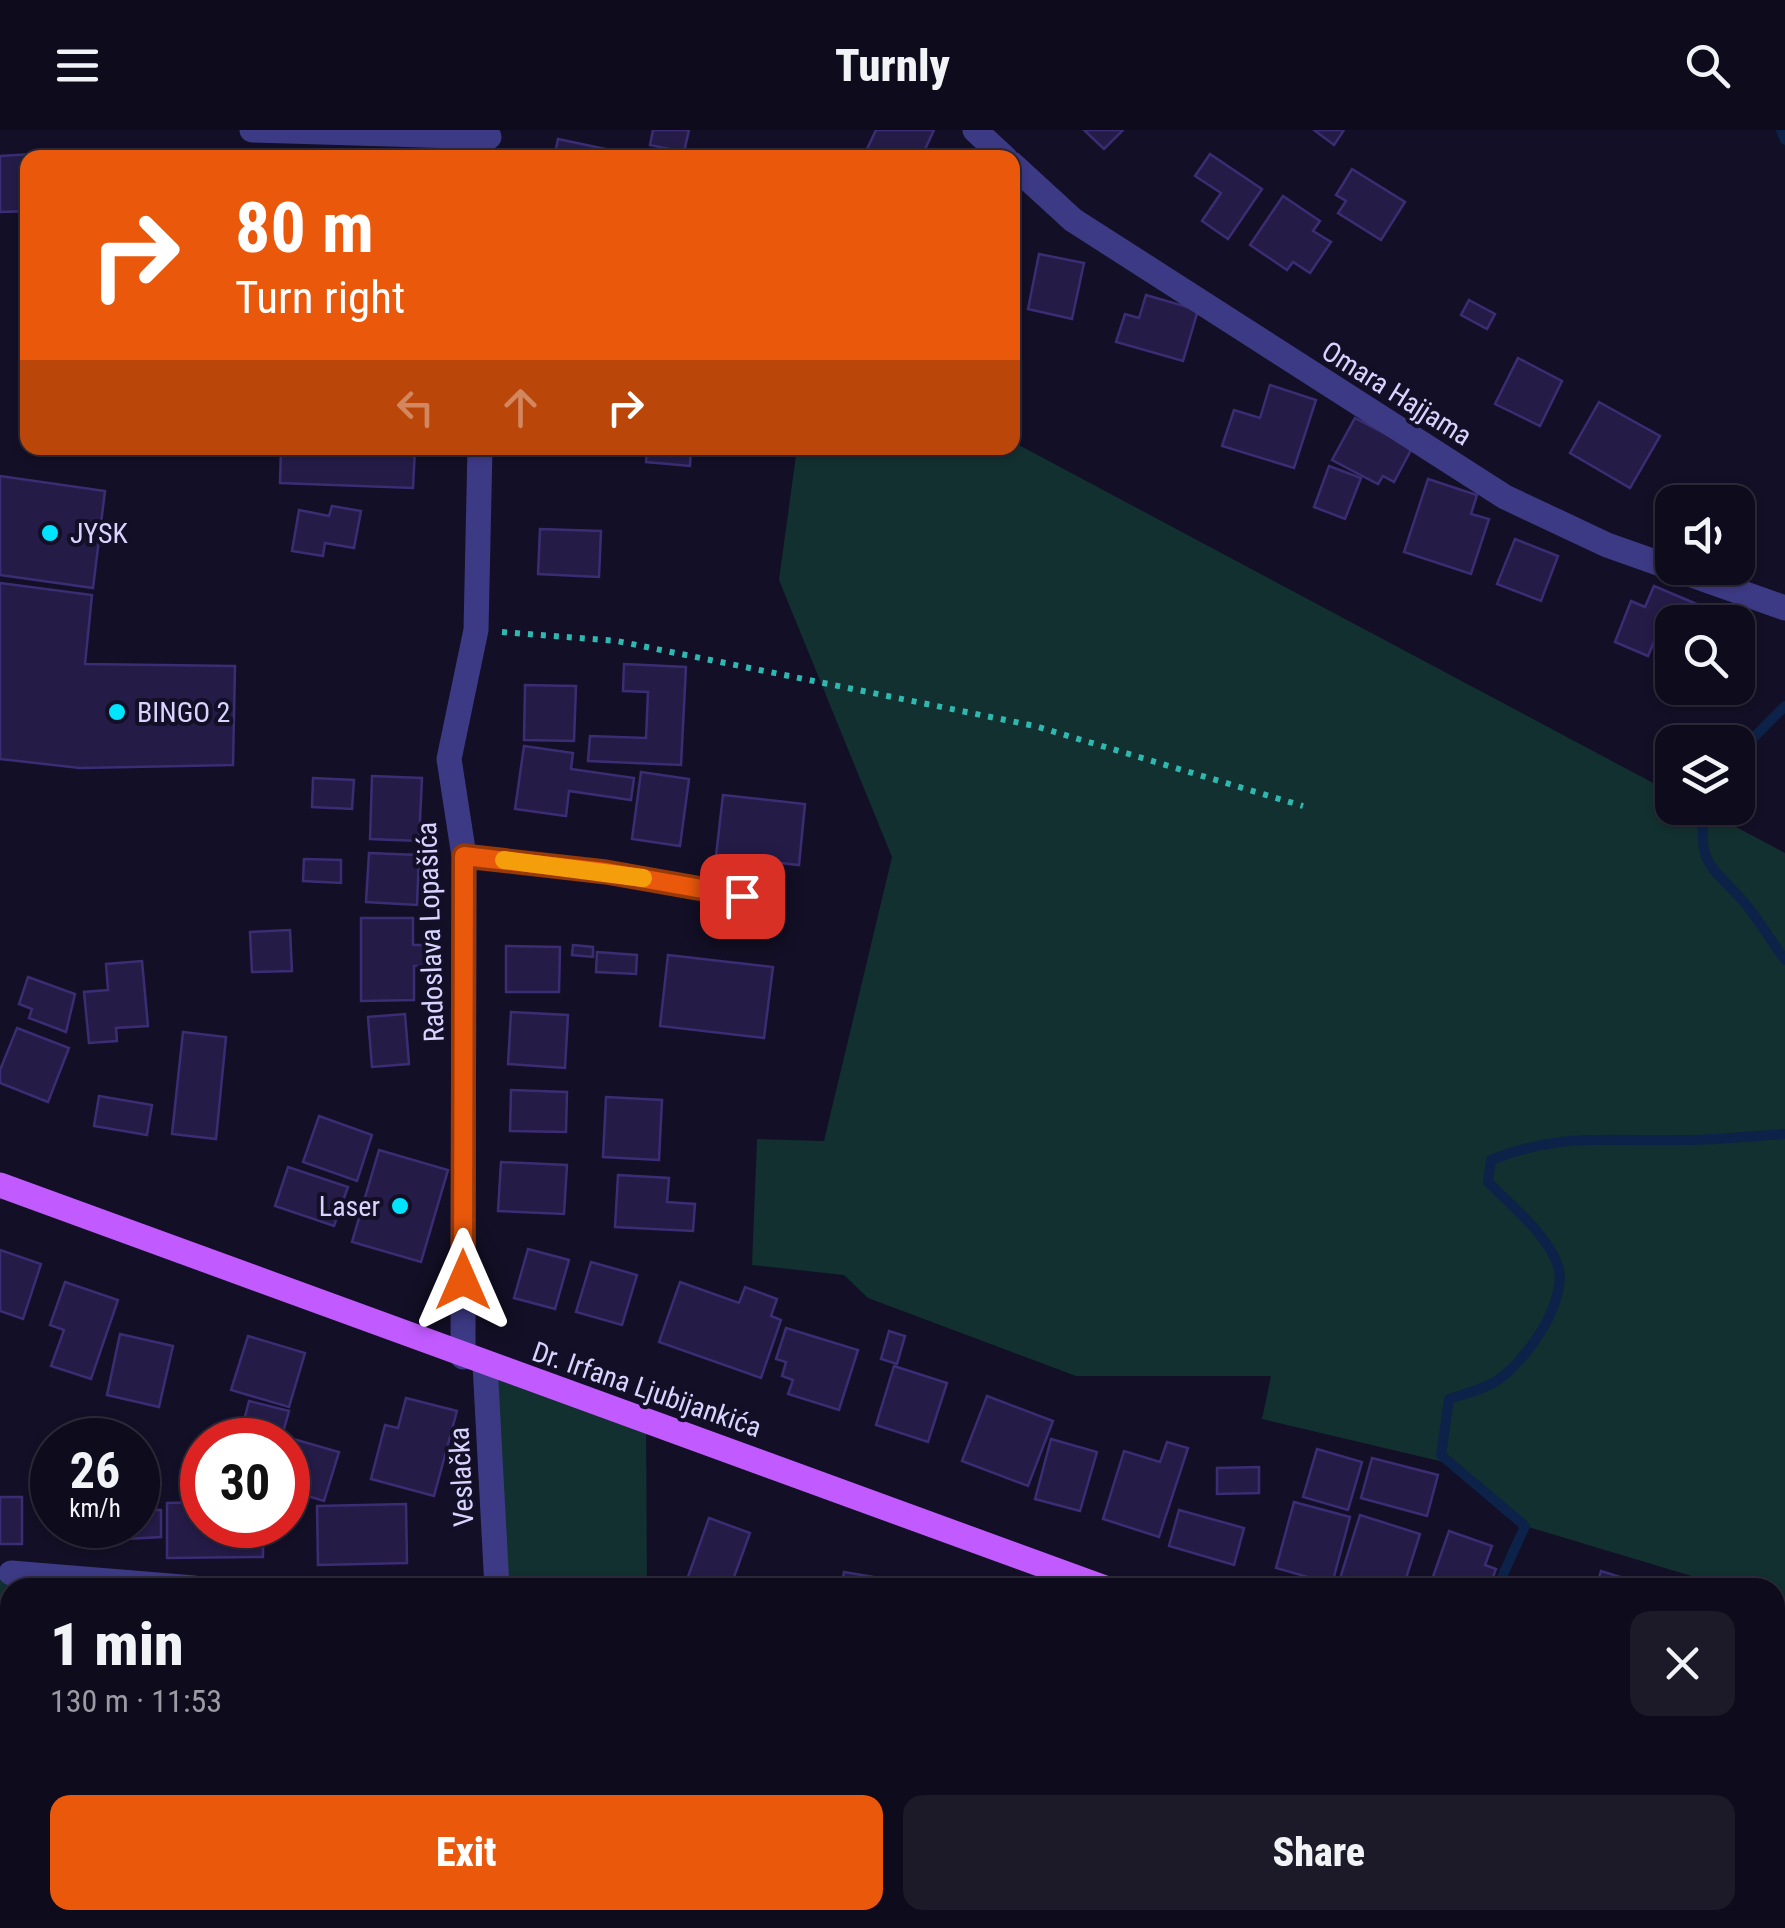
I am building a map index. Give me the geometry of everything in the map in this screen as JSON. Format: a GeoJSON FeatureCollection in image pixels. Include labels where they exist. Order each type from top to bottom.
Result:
{"type":"FeatureCollection","features":[{"type":"Feature","properties":{"kind":"main road","name":"Dr. Irfana Ljubijankića"},"geometry":{"type":"LineString","coordinates":[[0,1186],[1077,1578]]}},
{"type":"Feature","properties":{"kind":"street"},"geometry":{"type":"LineString","coordinates":[[252,130],[490,142]]}},
{"type":"Feature","properties":{"kind":"street"},"geometry":{"type":"LineString","coordinates":[[975,130],[996,150]]}},
{"type":"Feature","properties":{"kind":"street","name":"Omara Hajjama"},"geometry":{"type":"LineString","coordinates":[[1020,171],[1072,220],[1506,497],[1623,551],[1785,608]]}},
{"type":"Feature","properties":{"kind":"street","name":"Radoslava Lopašića"},"geometry":{"type":"LineString","coordinates":[[474,1361],[464,856],[450,759],[476,630],[480,455]]}},
{"type":"Feature","properties":{"kind":"street","name":"Veslačka"},"geometry":{"type":"LineString","coordinates":[[474,1361],[495,1578]]}},
{"type":"Feature","properties":{"kind":"street"},"geometry":{"type":"LineString","coordinates":[[11,1573],[72,1578]]}},
{"type":"Feature","properties":{"kind":"lane"},"geometry":{"type":"LineString","coordinates":[[464,856],[606,872],[776,902]]}},
{"type":"Feature","properties":{"kind":"path"},"geometry":{"type":"LineString","coordinates":[[476,630],[617,642],[881,692],[1036,726],[1303,806]]}},
{"type":"Feature","properties":{"kind":"green space"},"geometry":{"type":"Polygon","coordinates":[[[1020,446],[1655,784],[1655,825],[1732,825],[1785,853],[1785,1578],[1698,1578],[1525,1526],[1448,1463],[1262,1419],[1271,1376],[1076,1376],[868,1298],[844,1275],[752,1265],[757,1139],[824,1141],[892,857],[779,580],[796,455],[1020,455],[1020,446]]]}},
{"type":"Feature","properties":{"kind":"green space"},"geometry":{"type":"Polygon","coordinates":[[[485,1364],[646,1419],[647,1578],[497,1578],[485,1364]]]}},
{"type":"Feature","properties":{"kind":"green space"},"geometry":{"type":"Polygon","coordinates":[[[0,1573],[69,1578],[0,1578],[0,1573]]]}},
{"type":"Feature","properties":{"kind":"building"},"geometry":{"type":"Polygon","coordinates":[[[653,130],[689,130],[684,150],[650,145],[653,130]]]}},
{"type":"Feature","properties":{"kind":"building"},"geometry":{"type":"Polygon","coordinates":[[[876,130],[934,130],[925,150],[867,149],[876,130]]]}},
{"type":"Feature","properties":{"kind":"building"},"geometry":{"type":"Polygon","coordinates":[[[1084,130],[1123,130],[1104,149],[1084,130]]]}},
{"type":"Feature","properties":{"kind":"building"},"geometry":{"type":"Polygon","coordinates":[[[1314,130],[1344,130],[1334,145],[1314,130]]]}},
{"type":"Feature","properties":{"kind":"building"},"geometry":{"type":"Polygon","coordinates":[[[558,139],[610,150],[556,150],[558,139]]]}},
{"type":"Feature","properties":{"kind":"building"},"geometry":{"type":"Polygon","coordinates":[[[1210,154],[1262,189],[1228,239],[1202,221],[1221,193],[1195,176],[1210,154]]]}},
{"type":"Feature","properties":{"kind":"building"},"geometry":{"type":"Polygon","coordinates":[[[20,155],[20,211],[0,212],[0,156],[20,155]]]}},
{"type":"Feature","properties":{"kind":"building"},"geometry":{"type":"Polygon","coordinates":[[[1352,169],[1405,202],[1381,240],[1338,213],[1346,201],[1336,195],[1352,169]]]}},
{"type":"Feature","properties":{"kind":"building"},"geometry":{"type":"Polygon","coordinates":[[[1283,196],[1320,221],[1313,231],[1331,242],[1310,273],[1293,262],[1287,270],[1250,245],[1283,196]]]}},
{"type":"Feature","properties":{"kind":"building"},"geometry":{"type":"Polygon","coordinates":[[[1039,254],[1084,263],[1072,319],[1028,309],[1039,254]]]}},
{"type":"Feature","properties":{"kind":"building"},"geometry":{"type":"Polygon","coordinates":[[[1146,295],[1198,310],[1183,361],[1116,342],[1125,314],[1139,318],[1146,295]]]}},
{"type":"Feature","properties":{"kind":"building"},"geometry":{"type":"Polygon","coordinates":[[[1469,300],[1495,314],[1487,329],[1461,315],[1469,300]]]}},
{"type":"Feature","properties":{"kind":"building"},"geometry":{"type":"Polygon","coordinates":[[[1518,358],[1562,381],[1540,426],[1495,404],[1518,358]]]}},
{"type":"Feature","properties":{"kind":"building"},"geometry":{"type":"Polygon","coordinates":[[[1270,385],[1316,400],[1294,468],[1222,446],[1234,410],[1260,418],[1270,385]]]}},
{"type":"Feature","properties":{"kind":"building"},"geometry":{"type":"Polygon","coordinates":[[[1599,402],[1660,436],[1630,488],[1570,453],[1599,402]]]}},
{"type":"Feature","properties":{"kind":"building"},"geometry":{"type":"Polygon","coordinates":[[[1355,418],[1412,448],[1394,482],[1383,476],[1378,484],[1332,460],[1355,418]]]}},
{"type":"Feature","properties":{"kind":"building"},"geometry":{"type":"Polygon","coordinates":[[[281,455],[415,455],[413,488],[280,483],[281,455]]]}},
{"type":"Feature","properties":{"kind":"building"},"geometry":{"type":"Polygon","coordinates":[[[646,455],[691,455],[690,466],[646,462],[646,455]]]}},
{"type":"Feature","properties":{"kind":"building"},"geometry":{"type":"Polygon","coordinates":[[[1329,466],[1361,478],[1345,519],[1314,507],[1329,466]]]}},
{"type":"Feature","properties":{"kind":"building","name":"JYSK"},"geometry":{"type":"Polygon","coordinates":[[[0,476],[105,491],[93,588],[0,575],[0,476]]]}},
{"type":"Feature","properties":{"kind":"building"},"geometry":{"type":"Polygon","coordinates":[[[1428,479],[1477,495],[1471,514],[1489,519],[1471,574],[1404,552],[1428,479]]]}},
{"type":"Feature","properties":{"kind":"building"},"geometry":{"type":"Polygon","coordinates":[[[332,506],[361,511],[354,548],[325,543],[323,556],[292,551],[299,510],[329,516],[332,506]]]}},
{"type":"Feature","properties":{"kind":"building"},"geometry":{"type":"Polygon","coordinates":[[[540,529],[601,531],[599,577],[538,574],[540,529]]]}},
{"type":"Feature","properties":{"kind":"building"},"geometry":{"type":"Polygon","coordinates":[[[1515,539],[1558,556],[1541,601],[1497,584],[1515,539]]]}},
{"type":"Feature","properties":{"kind":"building","name":"BINGO 2"},"geometry":{"type":"Polygon","coordinates":[[[0,583],[92,595],[85,664],[235,666],[233,765],[80,768],[0,759],[0,583]]]}},
{"type":"Feature","properties":{"kind":"building"},"geometry":{"type":"Polygon","coordinates":[[[1654,586],[1699,605],[1655,605],[1655,639],[1648,656],[1615,642],[1631,601],[1645,607],[1654,586]]]}},
{"type":"Feature","properties":{"kind":"building"},"geometry":{"type":"Polygon","coordinates":[[[624,664],[686,667],[681,765],[588,761],[590,736],[646,738],[648,692],[623,691],[624,664]]]}},
{"type":"Feature","properties":{"kind":"building"},"geometry":{"type":"Polygon","coordinates":[[[525,685],[576,686],[574,741],[524,740],[525,685]]]}},
{"type":"Feature","properties":{"kind":"building"},"geometry":{"type":"Polygon","coordinates":[[[524,746],[573,753],[571,769],[634,778],[631,800],[569,791],[566,816],[515,809],[524,746]]]}},
{"type":"Feature","properties":{"kind":"building"},"geometry":{"type":"Polygon","coordinates":[[[641,772],[689,779],[680,846],[632,839],[641,772]]]}},
{"type":"Feature","properties":{"kind":"building"},"geometry":{"type":"Polygon","coordinates":[[[372,776],[422,778],[419,841],[370,839],[372,776]]]}},
{"type":"Feature","properties":{"kind":"building"},"geometry":{"type":"Polygon","coordinates":[[[313,778],[354,780],[352,809],[312,807],[313,778]]]}},
{"type":"Feature","properties":{"kind":"building"},"geometry":{"type":"Polygon","coordinates":[[[723,795],[805,804],[799,865],[716,856],[723,795]]]}},
{"type":"Feature","properties":{"kind":"building"},"geometry":{"type":"Polygon","coordinates":[[[369,853],[419,855],[417,905],[366,902],[369,853]]]}},
{"type":"Feature","properties":{"kind":"building"},"geometry":{"type":"Polygon","coordinates":[[[304,859],[341,860],[341,883],[303,881],[304,859]]]}},
{"type":"Feature","properties":{"kind":"building"},"geometry":{"type":"Polygon","coordinates":[[[361,918],[413,918],[413,945],[427,945],[427,966],[414,966],[414,1000],[361,1001],[361,918]]]}},
{"type":"Feature","properties":{"kind":"building"},"geometry":{"type":"Polygon","coordinates":[[[290,930],[292,971],[252,972],[250,932],[290,930]]]}},
{"type":"Feature","properties":{"kind":"building"},"geometry":{"type":"Polygon","coordinates":[[[573,945],[593,947],[593,957],[572,955],[573,945]]]}},
{"type":"Feature","properties":{"kind":"building"},"geometry":{"type":"Polygon","coordinates":[[[506,946],[560,947],[559,992],[506,992],[506,946]]]}},
{"type":"Feature","properties":{"kind":"building"},"geometry":{"type":"Polygon","coordinates":[[[597,952],[637,955],[636,974],[596,972],[597,952]]]}},
{"type":"Feature","properties":{"kind":"building"},"geometry":{"type":"Polygon","coordinates":[[[668,955],[773,967],[764,1038],[660,1026],[668,955]]]}},
{"type":"Feature","properties":{"kind":"building"},"geometry":{"type":"Polygon","coordinates":[[[142,961],[148,1026],[116,1028],[117,1041],[89,1043],[84,992],[108,990],[106,964],[142,961]]]}},
{"type":"Feature","properties":{"kind":"building"},"geometry":{"type":"Polygon","coordinates":[[[28,977],[75,994],[66,1032],[29,1018],[32,1009],[19,1004],[28,977]]]}},
{"type":"Feature","properties":{"kind":"building"},"geometry":{"type":"Polygon","coordinates":[[[511,1012],[568,1015],[565,1068],[508,1064],[511,1012]]]}},
{"type":"Feature","properties":{"kind":"building"},"geometry":{"type":"Polygon","coordinates":[[[405,1014],[409,1064],[372,1067],[368,1017],[405,1014]]]}},
{"type":"Feature","properties":{"kind":"building"},"geometry":{"type":"Polygon","coordinates":[[[17,1028],[69,1048],[48,1102],[0,1083],[0,1070],[17,1028]]]}},
{"type":"Feature","properties":{"kind":"building"},"geometry":{"type":"Polygon","coordinates":[[[183,1032],[226,1037],[216,1139],[172,1134],[183,1032]]]}},
{"type":"Feature","properties":{"kind":"building"},"geometry":{"type":"Polygon","coordinates":[[[511,1090],[567,1092],[566,1132],[510,1131],[511,1090]]]}},
{"type":"Feature","properties":{"kind":"building"},"geometry":{"type":"Polygon","coordinates":[[[99,1096],[152,1105],[147,1135],[94,1126],[99,1096]]]}},
{"type":"Feature","properties":{"kind":"building"},"geometry":{"type":"Polygon","coordinates":[[[606,1097],[662,1100],[659,1160],[603,1157],[606,1097]]]}},
{"type":"Feature","properties":{"kind":"building"},"geometry":{"type":"Polygon","coordinates":[[[319,1116],[372,1135],[357,1181],[303,1162],[319,1116]]]}},
{"type":"Feature","properties":{"kind":"building","name":"Laser"},"geometry":{"type":"Polygon","coordinates":[[[379,1150],[448,1170],[421,1262],[352,1242],[379,1150]]]}},
{"type":"Feature","properties":{"kind":"building"},"geometry":{"type":"Polygon","coordinates":[[[501,1162],[567,1165],[564,1214],[498,1211],[501,1162]]]}},
{"type":"Feature","properties":{"kind":"building"},"geometry":{"type":"Polygon","coordinates":[[[288,1167],[348,1187],[334,1226],[275,1206],[288,1167]]]}},
{"type":"Feature","properties":{"kind":"building"},"geometry":{"type":"Polygon","coordinates":[[[618,1175],[669,1178],[667,1202],[695,1204],[693,1231],[615,1227],[618,1175]]]}},
{"type":"Feature","properties":{"kind":"building"},"geometry":{"type":"Polygon","coordinates":[[[528,1249],[569,1260],[555,1309],[514,1298],[528,1249]]]}},
{"type":"Feature","properties":{"kind":"building"},"geometry":{"type":"Polygon","coordinates":[[[0,1250],[41,1264],[23,1319],[0,1311],[0,1250]]]}},
{"type":"Feature","properties":{"kind":"building"},"geometry":{"type":"Polygon","coordinates":[[[591,1262],[637,1275],[622,1325],[576,1312],[591,1262]]]}},
{"type":"Feature","properties":{"kind":"building"},"geometry":{"type":"Polygon","coordinates":[[[65,1282],[118,1300],[91,1379],[51,1366],[64,1330],[50,1325],[65,1282]]]}},
{"type":"Feature","properties":{"kind":"building"},"geometry":{"type":"Polygon","coordinates":[[[680,1282],[739,1303],[745,1287],[777,1299],[771,1316],[781,1320],[761,1378],[659,1342],[680,1282]]]}},
{"type":"Feature","properties":{"kind":"building"},"geometry":{"type":"Polygon","coordinates":[[[786,1328],[858,1350],[839,1410],[788,1394],[793,1380],[782,1376],[786,1362],[776,1359],[786,1328]]]}},
{"type":"Feature","properties":{"kind":"building"},"geometry":{"type":"Polygon","coordinates":[[[889,1331],[905,1336],[897,1364],[881,1359],[889,1331]]]}},
{"type":"Feature","properties":{"kind":"building"},"geometry":{"type":"Polygon","coordinates":[[[120,1334],[173,1346],[159,1407],[107,1395],[120,1334]]]}},
{"type":"Feature","properties":{"kind":"building"},"geometry":{"type":"Polygon","coordinates":[[[248,1336],[305,1353],[289,1407],[231,1390],[248,1336]]]}},
{"type":"Feature","properties":{"kind":"building"},"geometry":{"type":"Polygon","coordinates":[[[894,1366],[947,1383],[928,1442],[876,1425],[894,1366]]]}},
{"type":"Feature","properties":{"kind":"building"},"geometry":{"type":"Polygon","coordinates":[[[987,1396],[1053,1421],[1028,1486],[962,1461],[987,1396]]]}},
{"type":"Feature","properties":{"kind":"building"},"geometry":{"type":"Polygon","coordinates":[[[406,1398],[457,1411],[434,1496],[371,1479],[385,1425],[398,1428],[406,1398]]]}},
{"type":"Feature","properties":{"kind":"building"},"geometry":{"type":"Polygon","coordinates":[[[249,1401],[289,1411],[287,1418],[245,1418],[249,1401]]]}},
{"type":"Feature","properties":{"kind":"building"},"geometry":{"type":"Polygon","coordinates":[[[1051,1439],[1097,1452],[1080,1511],[1035,1499],[1051,1439]]]}},
{"type":"Feature","properties":{"kind":"building"},"geometry":{"type":"Polygon","coordinates":[[[1167,1442],[1188,1448],[1159,1537],[1103,1519],[1124,1451],[1160,1462],[1167,1442]]]}},
{"type":"Feature","properties":{"kind":"building"},"geometry":{"type":"Polygon","coordinates":[[[310,1444],[339,1452],[324,1501],[310,1497],[310,1444]]]}},
{"type":"Feature","properties":{"kind":"building"},"geometry":{"type":"Polygon","coordinates":[[[1317,1449],[1362,1462],[1348,1510],[1303,1497],[1317,1449]]]}},
{"type":"Feature","properties":{"kind":"building"},"geometry":{"type":"Polygon","coordinates":[[[1372,1458],[1438,1475],[1427,1516],[1361,1498],[1372,1458]]]}},
{"type":"Feature","properties":{"kind":"building"},"geometry":{"type":"Polygon","coordinates":[[[1259,1467],[1259,1493],[1217,1494],[1217,1468],[1259,1467]]]}},
{"type":"Feature","properties":{"kind":"building"},"geometry":{"type":"Polygon","coordinates":[[[0,1497],[22,1497],[22,1544],[0,1544],[0,1497]]]}},
{"type":"Feature","properties":{"kind":"building"},"geometry":{"type":"Polygon","coordinates":[[[1294,1502],[1350,1517],[1334,1578],[1311,1578],[1276,1568],[1294,1502]]]}},
{"type":"Feature","properties":{"kind":"building"},"geometry":{"type":"Polygon","coordinates":[[[167,1503],[180,1503],[180,1548],[263,1548],[263,1557],[167,1558],[167,1503]]]}},
{"type":"Feature","properties":{"kind":"building"},"geometry":{"type":"Polygon","coordinates":[[[406,1504],[407,1563],[318,1565],[317,1506],[406,1504]]]}},
{"type":"Feature","properties":{"kind":"building"},"geometry":{"type":"Polygon","coordinates":[[[1179,1510],[1244,1528],[1234,1565],[1169,1546],[1179,1510]]]}},
{"type":"Feature","properties":{"kind":"building"},"geometry":{"type":"Polygon","coordinates":[[[1360,1515],[1420,1534],[1406,1578],[1340,1578],[1360,1515]]]}},
{"type":"Feature","properties":{"kind":"building"},"geometry":{"type":"Polygon","coordinates":[[[709,1518],[750,1533],[734,1578],[688,1578],[709,1518]]]}},
{"type":"Feature","properties":{"kind":"building"},"geometry":{"type":"Polygon","coordinates":[[[1449,1531],[1492,1546],[1485,1565],[1496,1569],[1493,1578],[1433,1578],[1449,1531]]]}},
{"type":"Feature","properties":{"kind":"building"},"geometry":{"type":"Polygon","coordinates":[[[1601,1571],[1624,1578],[1599,1578],[1601,1571]]]}},
{"type":"Feature","properties":{"kind":"building"},"geometry":{"type":"Polygon","coordinates":[[[844,1572],[879,1578],[843,1578],[844,1572]]]}},
{"type":"Feature","properties":{"kind":"waterway"},"geometry":{"type":"LineString","coordinates":[[1781,130],[1785,140]]}},
{"type":"Feature","properties":{"kind":"waterway"},"geometry":{"type":"LineString","coordinates":[[1755,736],[1785,706]]}},
{"type":"Feature","properties":{"kind":"waterway"},"geometry":{"type":"LineString","coordinates":[[1703,825],[1709,862],[1785,960]]}},
{"type":"Feature","properties":{"kind":"waterway"},"geometry":{"type":"LineString","coordinates":[[1502,1578],[1525,1526],[1441,1455],[1449,1399],[1493,1383],[1517,1363],[1541,1332],[1560,1281],[1558,1266],[1546,1243],[1488,1182],[1491,1160],[1564,1141],[1696,1140],[1785,1134]]}},
{"type":"Feature","properties":{"kind":"slow traffic"},"geometry":{"type":"LineString","coordinates":[[504,860],[643,878]]}},
{"type":"Feature","properties":{"kind":"place","name":"JYSK"},"geometry":{"type":"Point","coordinates":[50,533]}},
{"type":"Feature","properties":{"kind":"place","name":"BINGO 2"},"geometry":{"type":"Point","coordinates":[117,712]}},
{"type":"Feature","properties":{"kind":"place","name":"Laser"},"geometry":{"type":"Point","coordinates":[400,1206]}},
{"type":"Feature","properties":{"kind":"route"},"geometry":{"type":"LineString","coordinates":[[463,1280],[464,856],[606,872],[742,896]]}}]}
